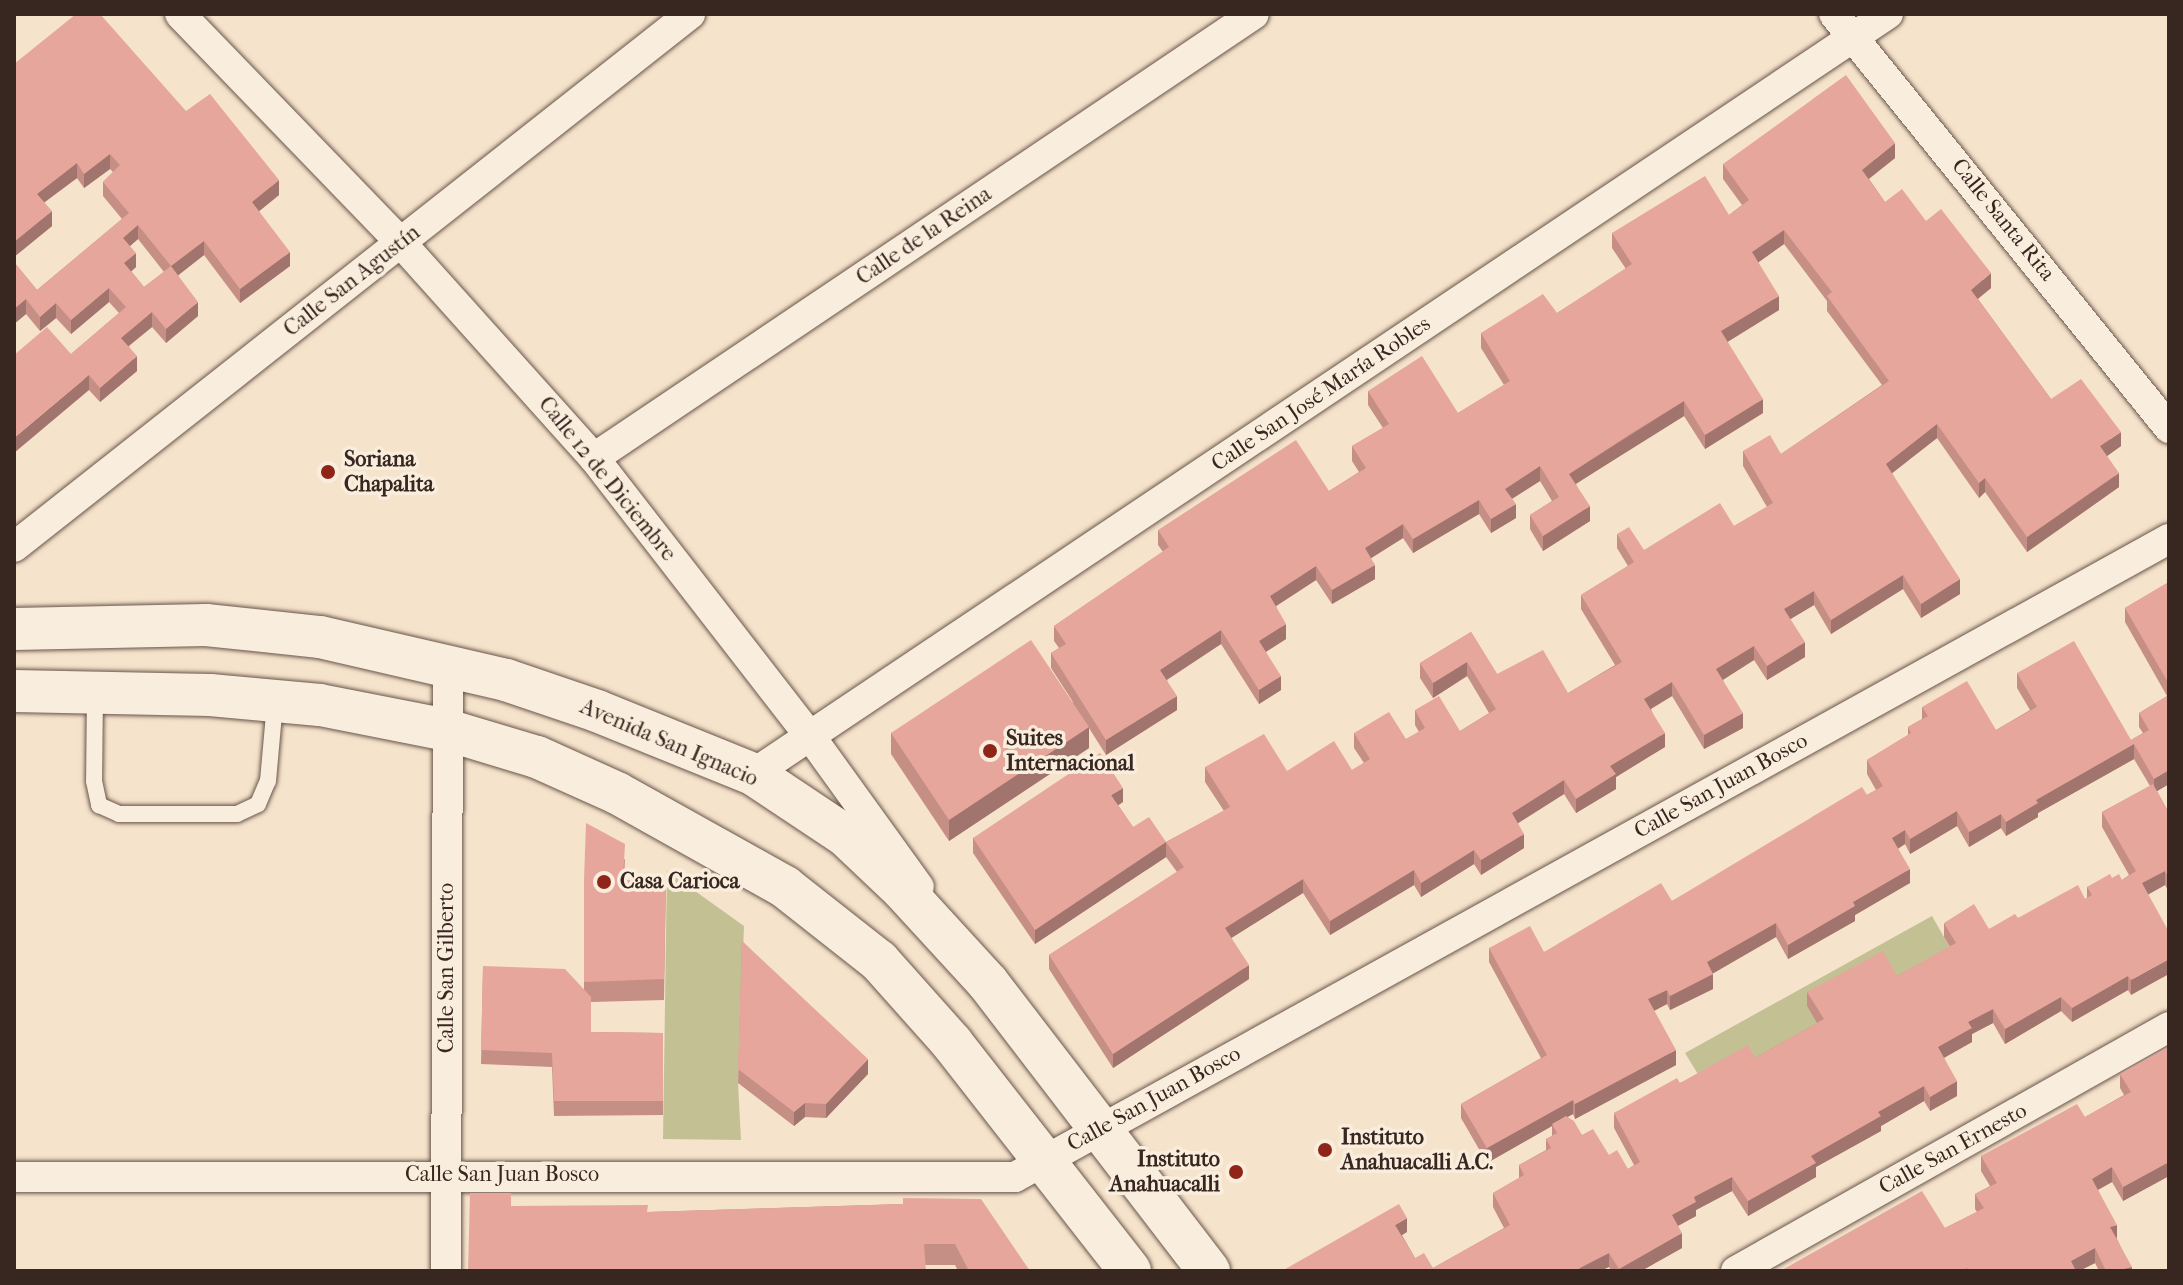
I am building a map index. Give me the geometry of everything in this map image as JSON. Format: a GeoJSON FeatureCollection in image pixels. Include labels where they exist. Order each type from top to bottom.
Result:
{"type":"FeatureCollection","features":[{"type":"Feature","properties":{"kind":"street","name":"Calle 12 de Diciembre"},"geometry":{"type":"LineString","coordinates":[[180,14],[401,243],[594,458],[810,736],[988,983]]}},
{"type":"Feature","properties":{"kind":"street","name":"Calle San Agustín"},"geometry":{"type":"LineString","coordinates":[[14,547],[690,14]]}},
{"type":"Feature","properties":{"kind":"street","name":"Calle de la Reina"},"geometry":{"type":"LineString","coordinates":[[594,458],[1254,14]]}},
{"type":"Feature","properties":{"kind":"street","name":"Calle Santa Rita"},"geometry":{"type":"LineString","coordinates":[[1834,14],[1855,36],[2169,428]]}},
{"type":"Feature","properties":{"kind":"street","name":"Calle San José María Robles"},"geometry":{"type":"LineString","coordinates":[[753,774],[1888,14]]}},
{"type":"Feature","properties":{"kind":"street","name":"Calle San Juan Bosco"},"geometry":{"type":"LineString","coordinates":[[14,1177],[1015,1177],[2169,539]]}},
{"type":"Feature","properties":{"kind":"street","name":"Avenida San Ignacio"},"geometry":{"type":"LineString","coordinates":[[14,629],[206,625],[320,637],[448,664],[597,711],[753,774],[846,836],[902,889],[988,983],[1209,1271]]}},
{"type":"Feature","properties":{"kind":"street","name":"Calle San Gilberto"},"geometry":{"type":"LineString","coordinates":[[446,1271],[448,664]]}},
{"type":"Feature","properties":{"kind":"street"},"geometry":{"type":"LineString","coordinates":[[14,691],[95,692],[320,705],[447,730],[537,757],[617,793],[785,887],[879,961],[952,1043],[1130,1271]]}},
{"type":"Feature","properties":{"kind":"street","name":"Calle San Ernesto"},"geometry":{"type":"LineString","coordinates":[[1736,1271],[2169,1027]]}},
{"type":"Feature","properties":{"kind":"lane"},"geometry":{"type":"LineString","coordinates":[[95,692],[94,781],[99,805],[119,814],[237,814],[258,804],[268,781],[275,701]]}},
{"type":"Feature","properties":{"kind":"shaded area"},"geometry":{"type":"Polygon","coordinates":[[[667,871],[744,926],[738,1083],[741,1140],[663,1139],[667,871]]]}},
{"type":"Feature","properties":{"kind":"shaded area"},"geometry":{"type":"Polygon","coordinates":[[[1932,916],[1956,958],[1808,1006],[1824,1033],[1704,1084],[1685,1053],[1932,916]]]}},
{"type":"Feature","properties":{"kind":"building"},"geometry":{"type":"Polygon","coordinates":[[[76,14],[100,14],[186,111],[210,94],[279,180],[252,202],[290,252],[240,289],[204,241],[171,266],[198,302],[166,329],[152,312],[121,338],[137,356],[100,388],[89,375],[14,438],[14,355],[47,327],[71,354],[126,307],[109,288],[71,320],[56,303],[40,317],[26,299],[14,309],[14,262],[37,290],[129,213],[103,182],[120,165],[110,154],[84,174],[77,163],[37,194],[52,211],[14,242],[14,64],[76,14]],[[138,225],[123,238],[136,253],[124,263],[144,287],[171,266],[138,225]]]}},
{"type":"Feature","properties":{"kind":"building"},"geometry":{"type":"Polygon","coordinates":[[[1846,75],[1895,143],[1862,170],[1885,202],[1902,189],[1926,221],[1941,209],[1991,273],[1971,290],[2051,399],[2081,379],[2121,432],[2100,446],[2119,473],[2027,537],[1985,478],[1979,483],[1937,424],[1886,464],[1960,579],[1921,604],[1903,575],[1831,620],[1814,591],[1784,609],[1805,642],[1767,666],[1754,646],[1716,669],[1743,713],[1704,735],[1672,682],[1644,699],[1665,733],[1610,766],[1616,774],[1576,799],[1564,780],[1512,813],[1524,834],[1481,860],[1474,850],[1421,883],[1414,870],[1330,921],[1303,879],[1225,928],[1249,965],[1113,1054],[1049,955],[1184,867],[1166,842],[1230,807],[1205,767],[1264,734],[1287,771],[1334,741],[1352,770],[1370,759],[1354,733],[1389,712],[1406,739],[1425,728],[1415,710],[1439,696],[1460,731],[1496,709],[1467,662],[1433,683],[1420,663],[1471,632],[1497,674],[1543,650],[1568,693],[1622,662],[1581,595],[1634,562],[1617,534],[1629,527],[1644,550],[1720,503],[1734,526],[1773,503],[1743,451],[1770,435],[1781,454],[1889,381],[1827,296],[1832,292],[1784,230],[1752,252],[1779,296],[1721,331],[1763,399],[1705,435],[1684,401],[1632,433],[1569,474],[1590,506],[1543,536],[1530,515],[1559,497],[1540,466],[1505,489],[1516,504],[1491,519],[1479,500],[1413,539],[1403,524],[1365,548],[1375,565],[1332,590],[1316,566],[1270,596],[1286,624],[1259,641],[1281,676],[1259,690],[1221,630],[1160,670],[1177,696],[1106,740],[1051,653],[1066,644],[1054,626],[1169,547],[1158,530],[1296,440],[1329,491],[1366,468],[1352,446],[1389,424],[1368,391],[1422,356],[1458,413],[1510,381],[1481,333],[1543,294],[1557,313],[1632,264],[1612,233],[1705,176],[1729,215],[1749,200],[1723,164],[1846,75]]]}},
{"type":"Feature","properties":{"kind":"building"},"geometry":{"type":"Polygon","coordinates":[[[2169,582],[2169,684],[2125,608],[2169,582]]]}},
{"type":"Feature","properties":{"kind":"building","name":"Suites Internacional"},"geometry":{"type":"Polygon","coordinates":[[[1031,640],[1089,727],[949,820],[891,733],[1031,640]]]}},
{"type":"Feature","properties":{"kind":"building"},"geometry":{"type":"Polygon","coordinates":[[[2074,641],[2131,740],[2149,730],[2139,713],[2169,695],[2169,770],[2154,779],[2134,744],[2036,800],[2038,803],[2006,822],[2001,814],[1969,832],[1957,811],[1910,839],[1905,830],[1892,838],[1910,869],[1853,902],[1855,906],[1788,945],[1776,923],[1707,962],[1713,974],[1670,996],[1667,990],[1648,999],[1676,1050],[1575,1104],[1573,1100],[1487,1148],[1461,1104],[1547,1055],[1489,948],[1530,926],[1544,952],[1661,883],[1672,901],[1862,787],[1867,795],[1883,786],[1867,760],[1911,733],[1908,727],[1928,716],[1922,707],[1967,681],[1996,730],[2037,707],[2017,673],[2074,641]]]}},
{"type":"Feature","properties":{"kind":"building"},"geometry":{"type":"Polygon","coordinates":[[[1100,753],[1123,788],[1111,795],[1133,827],[1149,817],[1166,842],[1035,930],[973,838],[1100,753]]]}},
{"type":"Feature","properties":{"kind":"building"},"geometry":{"type":"Polygon","coordinates":[[[2153,784],[2169,813],[2169,878],[2165,871],[2142,883],[2169,932],[2169,959],[2131,980],[2128,976],[2072,1008],[2061,997],[2005,1029],[1993,1009],[1968,1022],[1972,1028],[1938,1047],[1957,1081],[1930,1097],[1924,1086],[1878,1112],[1881,1116],[1811,1156],[1816,1163],[1748,1201],[1732,1177],[1694,1197],[1696,1202],[1672,1215],[1682,1233],[1619,1269],[1609,1253],[1574,1271],[1282,1271],[1399,1204],[1407,1218],[1395,1225],[1415,1258],[1424,1253],[1433,1268],[1510,1225],[1493,1193],[1524,1175],[1519,1165],[1551,1148],[1546,1139],[1557,1133],[1552,1124],[1566,1116],[1574,1121],[1582,1135],[1593,1129],[1609,1155],[1617,1150],[1628,1169],[1640,1162],[1614,1113],[1677,1078],[1680,1083],[1748,1045],[1755,1058],[1824,1019],[1807,992],[1883,951],[1897,976],[1956,943],[1944,923],[1974,904],[1989,929],[2015,914],[2018,918],[2078,885],[2085,899],[2092,895],[2087,887],[2110,874],[2112,878],[2119,874],[2122,880],[2136,871],[2102,812],[2153,784]]]}},
{"type":"Feature","properties":{"kind":"building"},"geometry":{"type":"Polygon","coordinates":[[[586,823],[625,844],[623,880],[584,880],[586,823]]]}},
{"type":"Feature","properties":{"kind":"building"},"geometry":{"type":"Polygon","coordinates":[[[584,880],[666,880],[664,979],[584,982],[584,880]]]}},
{"type":"Feature","properties":{"kind":"building"},"geometry":{"type":"Polygon","coordinates":[[[742,941],[868,1059],[826,1104],[805,1103],[794,1112],[738,1069],[742,941]]]}},
{"type":"Feature","properties":{"kind":"building"},"geometry":{"type":"Polygon","coordinates":[[[483,966],[565,969],[591,997],[591,1032],[663,1033],[663,1101],[554,1101],[552,1053],[481,1050],[483,966]]]}},
{"type":"Feature","properties":{"kind":"building"},"geometry":{"type":"Polygon","coordinates":[[[2167,1048],[2169,1162],[2123,1187],[2112,1167],[2092,1179],[2117,1225],[2110,1227],[2132,1267],[2106,1271],[2095,1248],[2071,1261],[2076,1271],[1969,1271],[1967,1268],[1961,1271],[1785,1271],[1922,1191],[1945,1228],[1984,1208],[1975,1194],[1997,1183],[1981,1156],[2077,1104],[2085,1117],[2131,1092],[2120,1074],[2167,1048]]]}},
{"type":"Feature","properties":{"kind":"building"},"geometry":{"type":"Polygon","coordinates":[[[470,1193],[511,1193],[511,1206],[648,1205],[647,1212],[903,1204],[903,1271],[468,1271],[470,1193]]]}},
{"type":"Feature","properties":{"kind":"building"},"geometry":{"type":"Polygon","coordinates":[[[903,1198],[981,1199],[1030,1271],[969,1271],[955,1244],[924,1244],[926,1271],[903,1271],[903,1198]]]}},
{"type":"Feature","properties":{"kind":"place","name":"Soriana Chapalita"},"geometry":{"type":"Point","coordinates":[328,472]}},
{"type":"Feature","properties":{"kind":"place","name":"Suites Internacional"},"geometry":{"type":"Point","coordinates":[990,751]}},
{"type":"Feature","properties":{"kind":"place","name":"Casa Carioca"},"geometry":{"type":"Point","coordinates":[604,882]}},
{"type":"Feature","properties":{"kind":"place","name":"Instituto Anahuacalli A.C."},"geometry":{"type":"Point","coordinates":[1325,1150]}},
{"type":"Feature","properties":{"kind":"place","name":"Instituto Anahuacalli"},"geometry":{"type":"Point","coordinates":[1236,1172]}}]}
